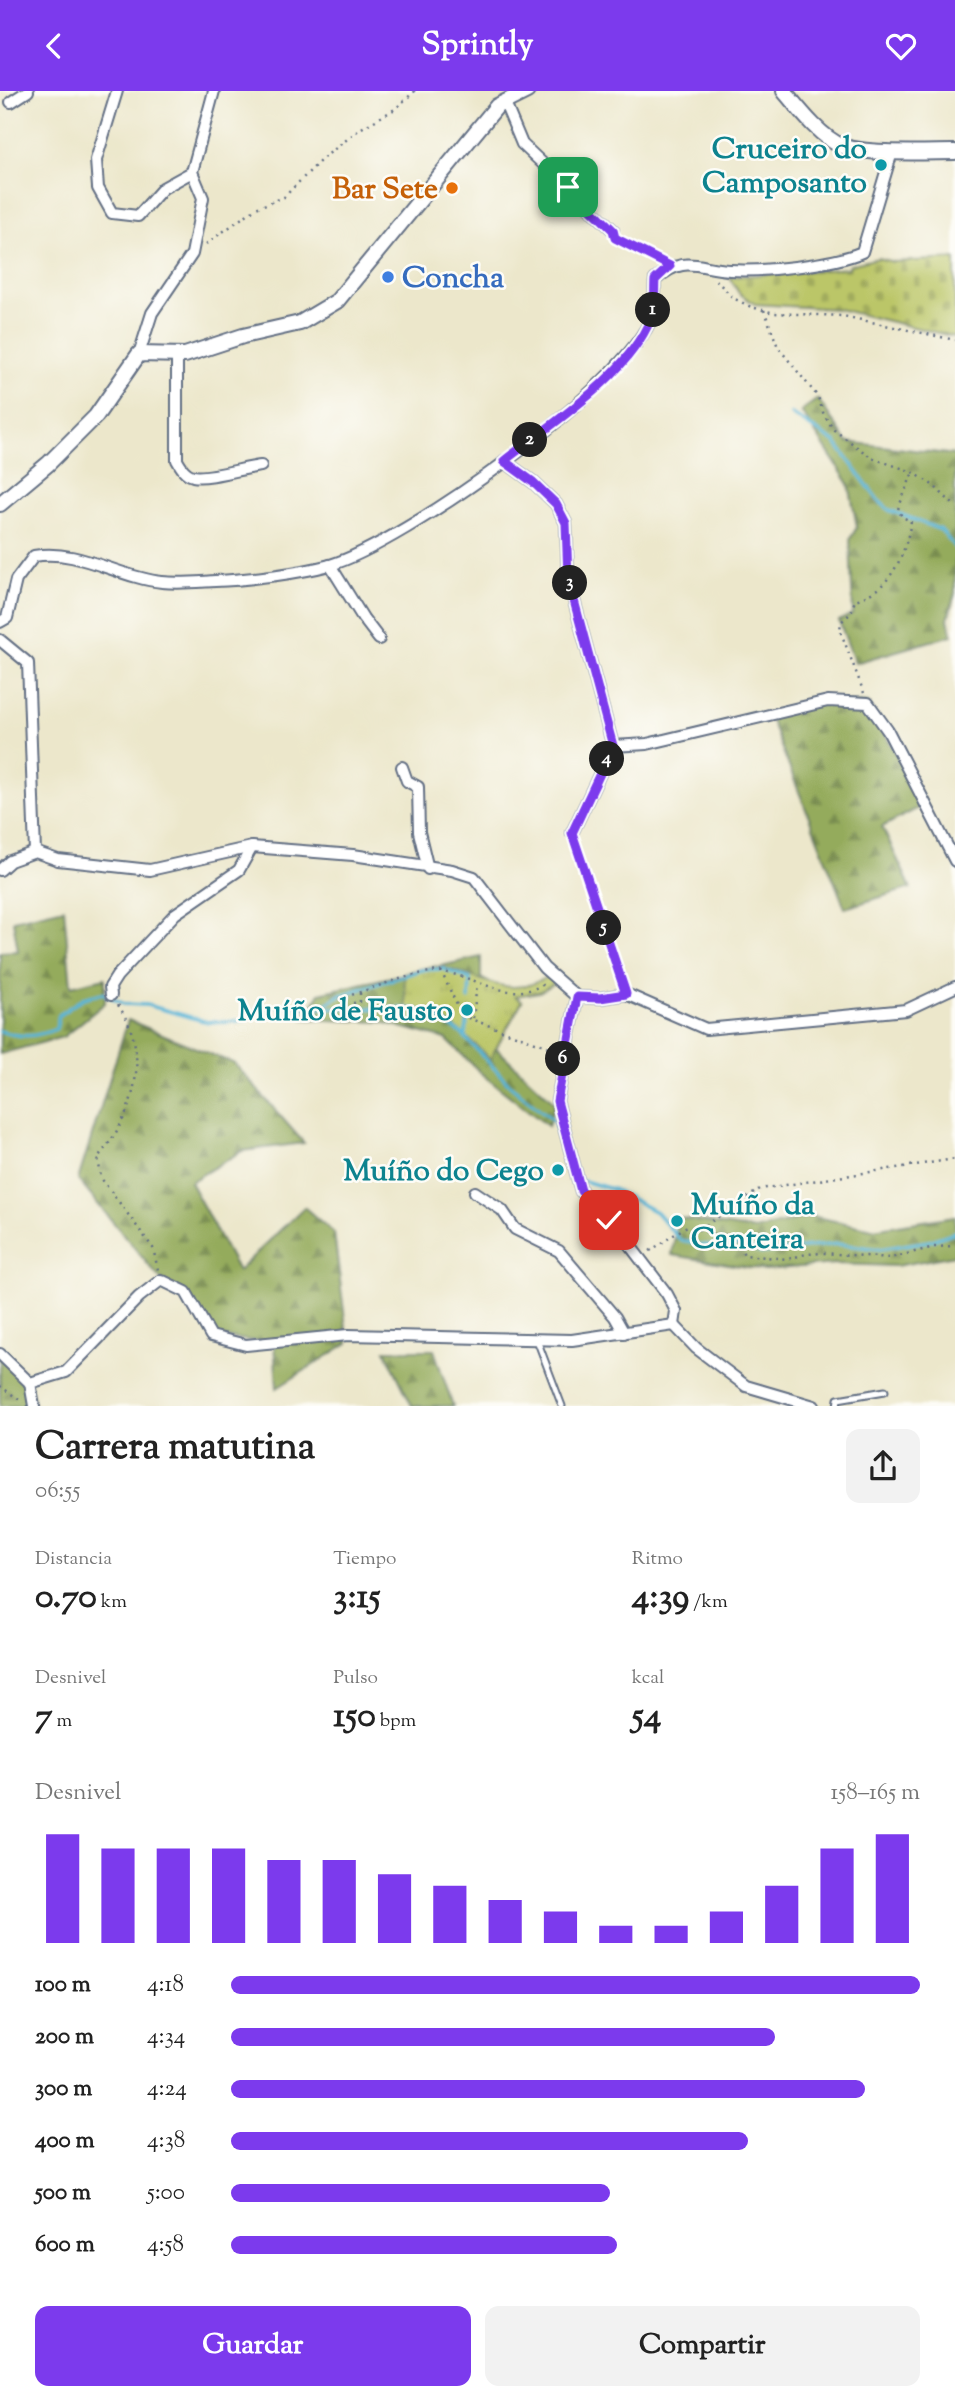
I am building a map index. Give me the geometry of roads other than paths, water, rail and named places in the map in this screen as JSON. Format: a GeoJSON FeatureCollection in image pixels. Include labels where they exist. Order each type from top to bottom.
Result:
{"type":"FeatureCollection","features":[{"type":"Feature","properties":{"kind":"street"},"geometry":{"type":"LineString","coordinates":[[11,101],[28,91]]}},
{"type":"Feature","properties":{"kind":"street"},"geometry":{"type":"LineString","coordinates":[[117,91],[96,160],[97,188],[112,213],[138,216],[163,188],[192,172]]}},
{"type":"Feature","properties":{"kind":"street"},"geometry":{"type":"LineString","coordinates":[[0,504],[48,464],[96,415],[139,354],[152,313],[192,254],[203,198],[192,172],[214,91]]}},
{"type":"Feature","properties":{"kind":"street"},"geometry":{"type":"LineString","coordinates":[[139,354],[185,355],[243,336],[300,323],[337,301],[506,97],[527,91]]}},
{"type":"Feature","properties":{"kind":"street"},"geometry":{"type":"LineString","coordinates":[[784,91],[806,119],[842,146],[892,152],[955,152]]}},
{"type":"Feature","properties":{"kind":"street"},"geometry":{"type":"LineString","coordinates":[[506,97],[522,144],[613,230]]}},
{"type":"Feature","properties":{"kind":"street"},"geometry":{"type":"LineString","coordinates":[[0,622],[6,618],[16,580],[34,556],[53,553],[161,582],[217,581],[330,565],[383,544],[467,490],[599,385],[632,350],[652,316],[655,280],[670,266],[699,263],[729,270],[757,269],[835,261],[862,251],[892,152]]}},
{"type":"Feature","properties":{"kind":"street"},"geometry":{"type":"LineString","coordinates":[[177,355],[177,460],[182,469],[188,474],[200,476],[261,465]]}},
{"type":"Feature","properties":{"kind":"street"},"geometry":{"type":"LineString","coordinates":[[504,461],[548,497],[566,523],[568,578],[613,746],[572,833]]}},
{"type":"Feature","properties":{"kind":"street"},"geometry":{"type":"LineString","coordinates":[[330,565],[379,639]]}},
{"type":"Feature","properties":{"kind":"street"},"geometry":{"type":"LineString","coordinates":[[0,641],[27,663],[35,852]]}},
{"type":"Feature","properties":{"kind":"street"},"geometry":{"type":"LineString","coordinates":[[613,746],[647,744],[828,701],[868,703],[888,731],[955,861]]}},
{"type":"Feature","properties":{"kind":"street"},"geometry":{"type":"LineString","coordinates":[[402,767],[407,781],[418,787],[419,832],[428,869]]}},
{"type":"Feature","properties":{"kind":"street"},"geometry":{"type":"LineString","coordinates":[[113,999],[110,987],[117,976],[175,914],[239,870],[252,847]]}},
{"type":"Feature","properties":{"kind":"street"},"geometry":{"type":"LineString","coordinates":[[0,870],[10,861],[35,852],[58,860],[150,870],[252,847],[353,855],[428,869],[452,870],[474,877],[544,968],[577,997],[600,998],[626,994],[706,1029],[906,1010],[955,987]]}},
{"type":"Feature","properties":{"kind":"street"},"geometry":{"type":"LineString","coordinates":[[577,997],[564,1052],[557,1101],[581,1191],[617,1230],[667,1294],[676,1311],[674,1325]]}},
{"type":"Feature","properties":{"kind":"street"},"geometry":{"type":"LineString","coordinates":[[475,1192],[502,1210],[515,1229],[559,1251],[615,1317],[624,1332]]}},
{"type":"Feature","properties":{"kind":"street"},"geometry":{"type":"LineString","coordinates":[[30,1383],[66,1372],[139,1297],[161,1280],[186,1292],[211,1336],[246,1345],[348,1335],[572,1340],[674,1325]]}},
{"type":"Feature","properties":{"kind":"street"},"geometry":{"type":"LineString","coordinates":[[674,1325],[696,1348],[746,1386],[814,1406]]}},
{"type":"Feature","properties":{"kind":"street"},"geometry":{"type":"LineString","coordinates":[[0,1354],[30,1383],[34,1406]]}},
{"type":"Feature","properties":{"kind":"lane"},"geometry":{"type":"LineString","coordinates":[[537,1340],[562,1406]]}},
{"type":"Feature","properties":{"kind":"lane"},"geometry":{"type":"LineString","coordinates":[[836,1406],[838,1399],[885,1391]]}},
{"type":"Feature","properties":{"kind":"waterway"},"geometry":{"type":"LineString","coordinates":[[791,414],[836,443],[878,500],[889,510],[941,530],[955,548]]}},
{"type":"Feature","properties":{"kind":"waterway"},"geometry":{"type":"LineString","coordinates":[[325,1005],[338,996],[422,970],[443,969],[470,979],[469,999]]}},
{"type":"Feature","properties":{"kind":"waterway"},"geometry":{"type":"LineString","coordinates":[[0,1031],[28,1036],[56,1029],[59,1015],[83,998],[103,993],[124,1004],[147,1005],[208,1022],[242,1021],[253,1012],[269,1007],[415,1009],[431,1014],[461,1033],[511,1086],[554,1121],[564,1155]]}},
{"type":"Feature","properties":{"kind":"waterway"},"geometry":{"type":"LineString","coordinates":[[465,1038],[468,1016]]}},
{"type":"Feature","properties":{"kind":"waterway"},"geometry":{"type":"LineString","coordinates":[[584,1181],[615,1190],[656,1212],[680,1240],[700,1245],[747,1246],[761,1253],[837,1244],[880,1249],[929,1241],[955,1232]]}},
{"type":"Feature","properties":{"kind":"place","name":"Cruceiro do Camposanto"},"geometry":{"type":"Point","coordinates":[881,165]}},
{"type":"Feature","properties":{"kind":"place","name":"Bar Sete"},"geometry":{"type":"Point","coordinates":[452,188]}},
{"type":"Feature","properties":{"kind":"place","name":"Concha"},"geometry":{"type":"Point","coordinates":[388,277]}},
{"type":"Feature","properties":{"kind":"place","name":"Muíño de Fausto"},"geometry":{"type":"Point","coordinates":[467,1010]}},
{"type":"Feature","properties":{"kind":"place","name":"Muíño do Cego"},"geometry":{"type":"Point","coordinates":[558,1170]}},
{"type":"Feature","properties":{"kind":"place","name":"Muíño da Canteira"},"geometry":{"type":"Point","coordinates":[677,1221]}}]}
